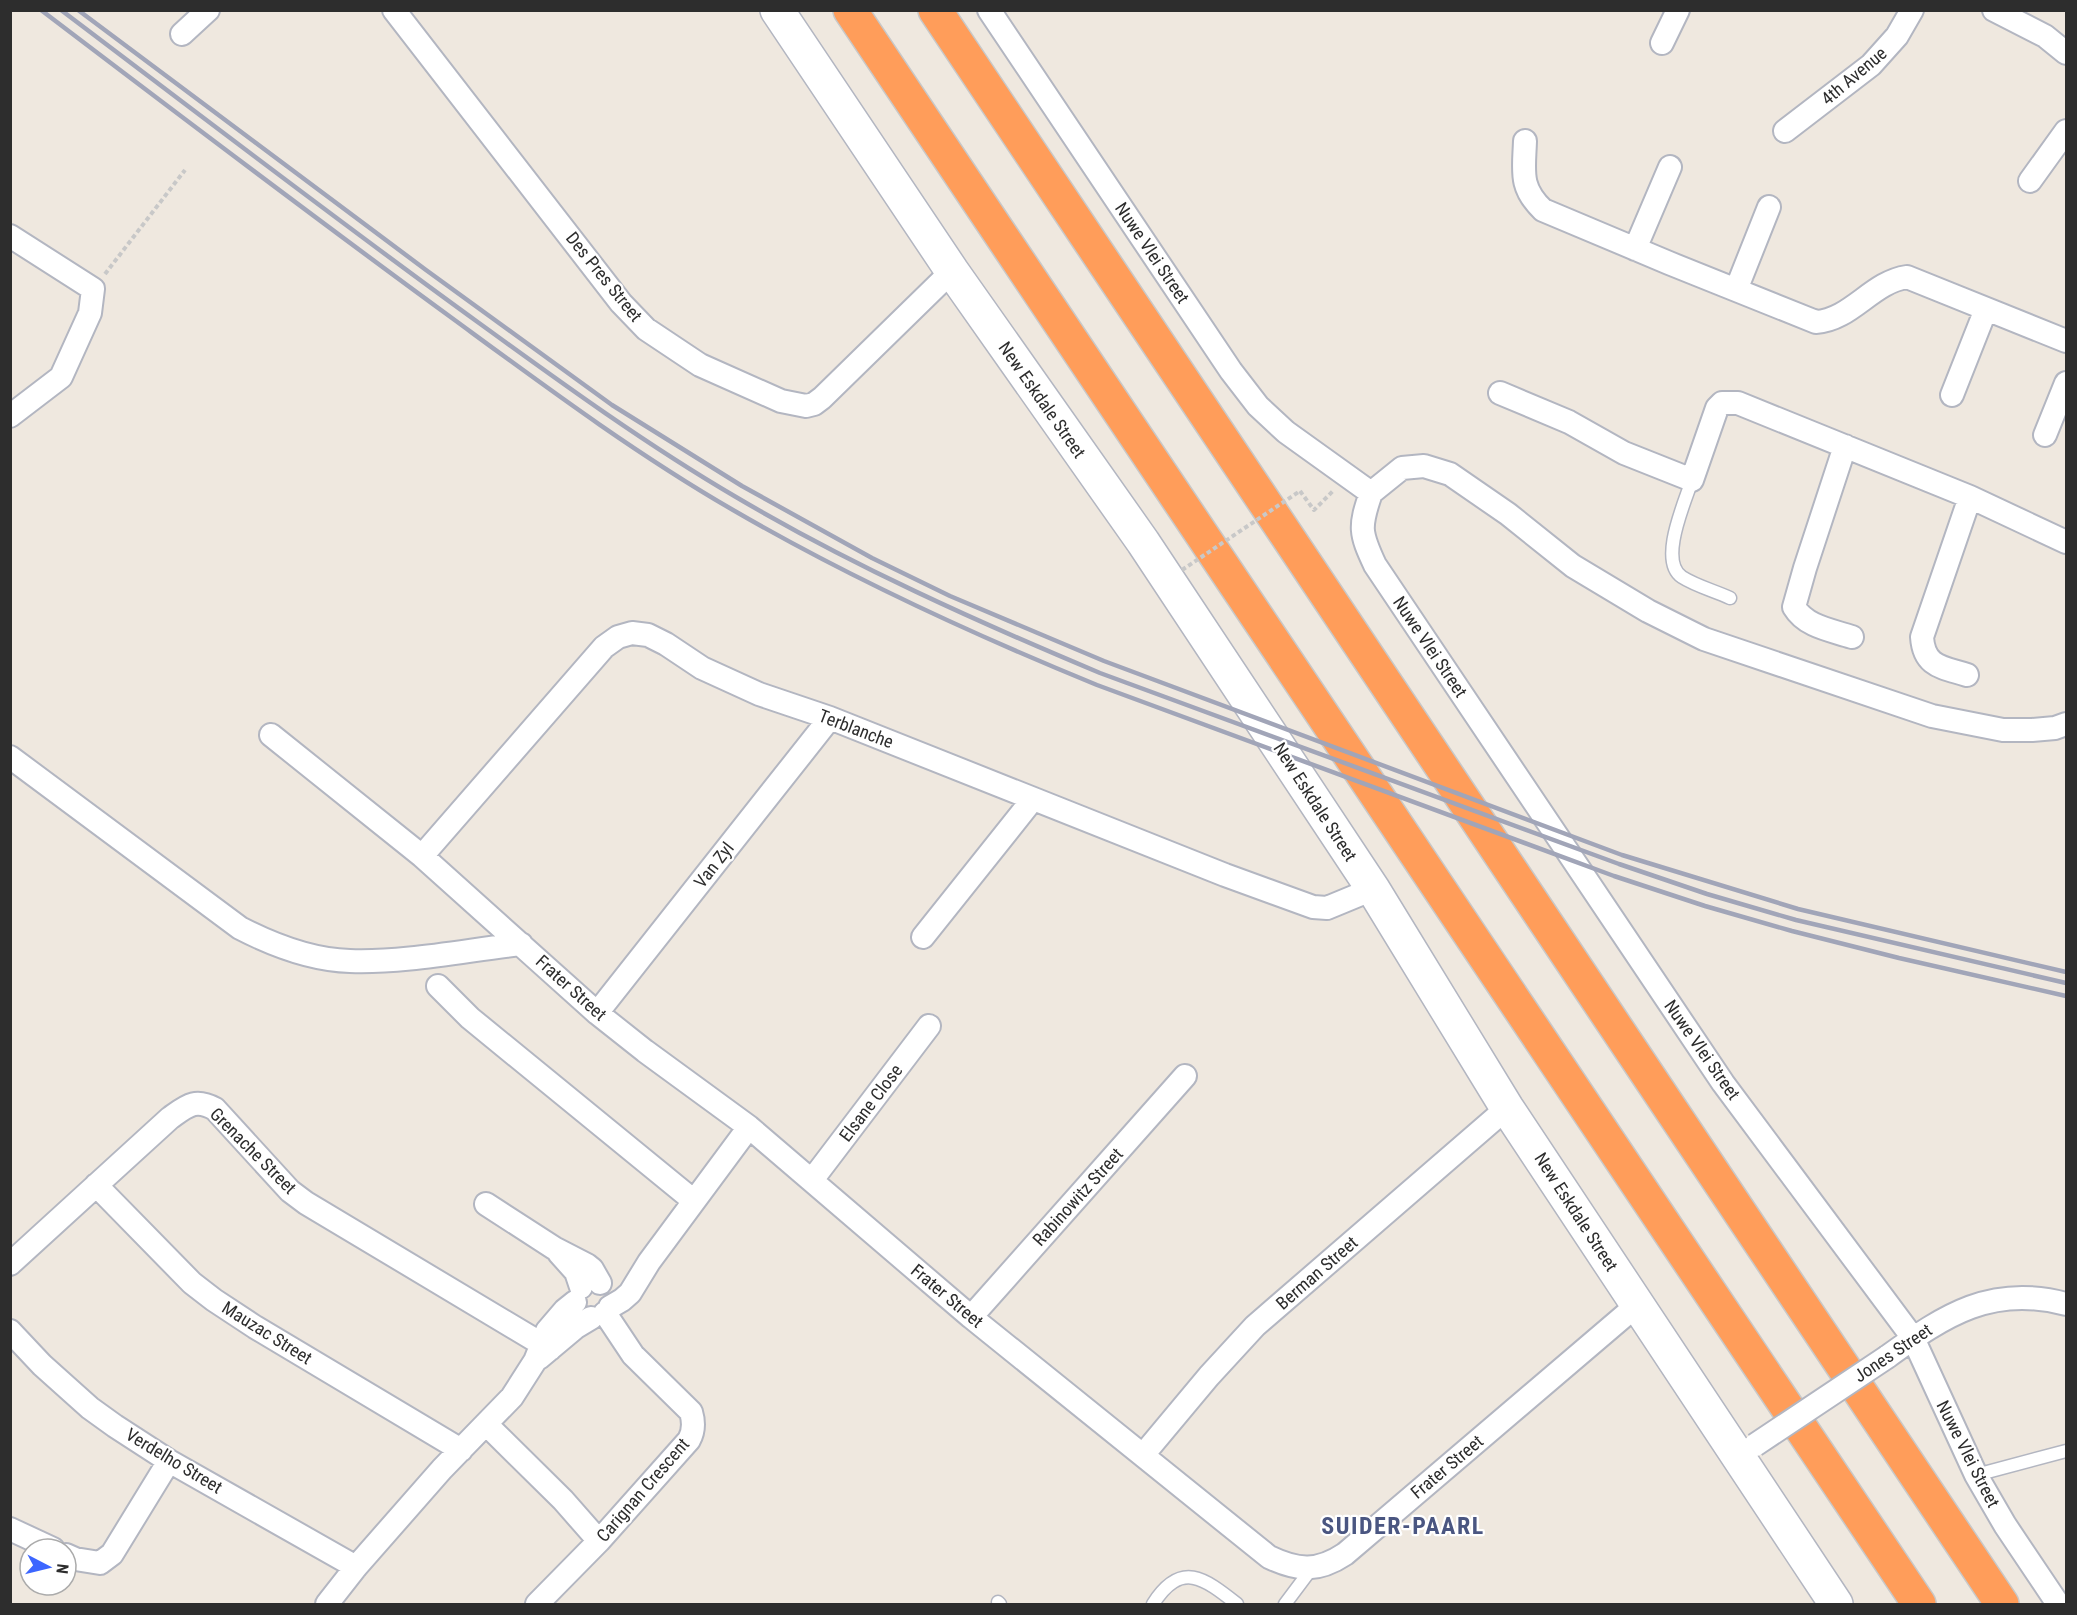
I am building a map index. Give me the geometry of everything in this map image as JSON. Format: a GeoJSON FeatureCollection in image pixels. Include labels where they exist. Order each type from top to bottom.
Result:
{"type":"FeatureCollection","features":[{"type":"Feature","properties":{"kind":"highway"},"geometry":{"type":"LineString","coordinates":[[850,10],[1919,1605]]}},
{"type":"Feature","properties":{"kind":"highway"},"geometry":{"type":"LineString","coordinates":[[937,10],[982,81],[2002,1605]]}},
{"type":"Feature","properties":{"kind":"street"},"geometry":{"type":"LineString","coordinates":[[182,34],[208,10]]}},
{"type":"Feature","properties":{"kind":"street","name":"Des Pres Street"},"geometry":{"type":"LineString","coordinates":[[394,10],[621,303],[646,329],[700,365],[781,401],[798,405],[814,404],[952,271]]}},
{"type":"Feature","properties":{"kind":"street","name":"New Eskdale Street"},"geometry":{"type":"LineString","coordinates":[[777,10],[952,271],[1143,542],[1373,890],[1507,1108],[1637,1305],[1747,1452],[1836,1605]]}},
{"type":"Feature","properties":{"kind":"street","name":"Nuwe Vlei Street"},"geometry":{"type":"LineString","coordinates":[[990,10],[1231,371],[1258,406],[1286,432],[1371,493],[1362,518],[1362,533],[1376,565],[1724,1083],[1913,1338],[1976,1474],[2005,1525],[2058,1605]]}},
{"type":"Feature","properties":{"kind":"street"},"geometry":{"type":"LineString","coordinates":[[1662,43],[1678,10]]}},
{"type":"Feature","properties":{"kind":"street","name":"4th Avenue"},"geometry":{"type":"LineString","coordinates":[[1785,131],[1871,65],[1898,36],[1912,10]]}},
{"type":"Feature","properties":{"kind":"street"},"geometry":{"type":"LineString","coordinates":[[1994,10],[2062,42]]}},
{"type":"Feature","properties":{"kind":"street"},"geometry":{"type":"LineString","coordinates":[[2030,181],[2067,131]]}},
{"type":"Feature","properties":{"kind":"street"},"geometry":{"type":"LineString","coordinates":[[1526,141],[1524,182],[1535,202],[1543,210],[1816,322],[1827,321],[1838,316],[1885,284],[1907,277],[2067,341]]}},
{"type":"Feature","properties":{"kind":"street"},"geometry":{"type":"LineString","coordinates":[[1635,249],[1670,167]]}},
{"type":"Feature","properties":{"kind":"street"},"geometry":{"type":"LineString","coordinates":[[1736,290],[1769,207]]}},
{"type":"Feature","properties":{"kind":"street"},"geometry":{"type":"LineString","coordinates":[[10,236],[93,289],[90,313],[61,378],[10,416]]}},
{"type":"Feature","properties":{"kind":"street"},"geometry":{"type":"LineString","coordinates":[[1952,395],[1986,309]]}},
{"type":"Feature","properties":{"kind":"street"},"geometry":{"type":"LineString","coordinates":[[2045,435],[2067,383]]}},
{"type":"Feature","properties":{"kind":"street"},"geometry":{"type":"LineString","coordinates":[[1500,393],[1569,422],[1624,453],[1692,480],[1713,414],[1722,403],[1738,403],[1970,497],[2067,542]]}},
{"type":"Feature","properties":{"kind":"street"},"geometry":{"type":"LineString","coordinates":[[1845,446],[1794,607],[1803,619],[1810,623],[1852,637]]}},
{"type":"Feature","properties":{"kind":"street"},"geometry":{"type":"LineString","coordinates":[[1371,493],[1402,468],[1424,466],[1442,471],[1450,474],[1508,514],[1572,566],[1704,639],[1932,716],[2003,730],[2055,728],[2067,724]]}},
{"type":"Feature","properties":{"kind":"street"},"geometry":{"type":"LineString","coordinates":[[1967,675],[1938,666],[1927,658],[1922,637],[1970,497]]}},
{"type":"Feature","properties":{"kind":"street","name":"Terblanche"},"geometry":{"type":"LineString","coordinates":[[422,856],[604,647],[618,637],[632,633],[648,635],[702,668],[759,694],[830,718],[1225,875],[1313,907],[1327,908],[1373,890]]}},
{"type":"Feature","properties":{"kind":"street","name":"Van Zyl"},"geometry":{"type":"LineString","coordinates":[[597,1013],[830,718]]}},
{"type":"Feature","properties":{"kind":"street","name":"Frater Street"},"geometry":{"type":"LineString","coordinates":[[271,735],[422,856],[597,1013],[645,1052],[749,1127],[972,1317],[1269,1557],[1281,1563],[1312,1568],[1332,1563],[1345,1554],[1637,1305]]}},
{"type":"Feature","properties":{"kind":"street"},"geometry":{"type":"LineString","coordinates":[[10,757],[240,928],[265,941],[323,958],[350,961],[394,959],[521,944]]}},
{"type":"Feature","properties":{"kind":"street"},"geometry":{"type":"LineString","coordinates":[[923,937],[1034,799]]}},
{"type":"Feature","properties":{"kind":"street"},"geometry":{"type":"LineString","coordinates":[[438,986],[470,1018],[694,1201]]}},
{"type":"Feature","properties":{"kind":"street","name":"Elsane Close"},"geometry":{"type":"LineString","coordinates":[[812,1180],[929,1026]]}},
{"type":"Feature","properties":{"kind":"street","name":"Rabinowitz Street"},"geometry":{"type":"LineString","coordinates":[[972,1317],[1185,1076]]}},
{"type":"Feature","properties":{"kind":"street","name":"Grenache Street"},"geometry":{"type":"LineString","coordinates":[[10,1264],[184,1108],[195,1103],[206,1104],[215,1109],[284,1184],[306,1203],[542,1351]]}},
{"type":"Feature","properties":{"kind":"street","name":"Berman Street"},"geometry":{"type":"LineString","coordinates":[[1143,1455],[1209,1376],[1255,1326],[1507,1108]]}},
{"type":"Feature","properties":{"kind":"street"},"geometry":{"type":"LineString","coordinates":[[327,1605],[356,1567],[512,1397],[542,1351],[576,1327],[595,1300],[649,1262],[749,1127]]}},
{"type":"Feature","properties":{"kind":"street","name":"Mauzac Street"},"geometry":{"type":"LineString","coordinates":[[96,1185],[192,1283],[214,1300],[461,1450]]}},
{"type":"Feature","properties":{"kind":"street","name":"Carignan Crescent"},"geometry":{"type":"LineString","coordinates":[[486,1204],[554,1248],[592,1269],[595,1300],[633,1355],[687,1407],[694,1425],[689,1440],[599,1541],[537,1605]]}},
{"type":"Feature","properties":{"kind":"street","name":"Jones Street"},"geometry":{"type":"LineString","coordinates":[[1747,1452],[1913,1338],[1958,1311],[1987,1301],[2022,1297],[2067,1304]]}},
{"type":"Feature","properties":{"kind":"street","name":"Verdelho Street"},"geometry":{"type":"LineString","coordinates":[[10,1331],[42,1365],[90,1408],[168,1461],[356,1567]]}},
{"type":"Feature","properties":{"kind":"street"},"geometry":{"type":"LineString","coordinates":[[486,1424],[562,1500],[599,1541]]}},
{"type":"Feature","properties":{"kind":"street"},"geometry":{"type":"LineString","coordinates":[[78,1559],[100,1563],[112,1554],[168,1461]]}},
{"type":"Feature","properties":{"kind":"street"},"geometry":{"type":"LineString","coordinates":[[10,1529],[27,1537]]}},
{"type":"Feature","properties":{"kind":"lane"},"geometry":{"type":"LineString","coordinates":[[1692,480],[1671,547],[1671,562],[1675,571],[1682,577],[1730,598]]}},
{"type":"Feature","properties":{"kind":"lane"},"geometry":{"type":"LineString","coordinates":[[1976,1474],[2067,1451]]}},
{"type":"Feature","properties":{"kind":"lane"},"geometry":{"type":"LineString","coordinates":[[1285,1605],[1312,1568]]}},
{"type":"Feature","properties":{"kind":"lane"},"geometry":{"type":"LineString","coordinates":[[1153,1605],[1168,1584],[1185,1578],[1209,1583],[1237,1605]]}},
{"type":"Feature","properties":{"kind":"path"},"geometry":{"type":"LineString","coordinates":[[93,289],[185,170]]}},
{"type":"Feature","properties":{"kind":"path"},"geometry":{"type":"LineString","coordinates":[[1182,570],[1300,490],[1314,510],[1338,487]]}},
{"type":"Feature","properties":{"kind":"railway"},"geometry":{"type":"LineString","coordinates":[[41,10],[352,244],[592,419],[697,489],[777,535],[867,582],[1004,646],[1097,685],[1614,876],[1792,931],[2066,996]]}},
{"type":"Feature","properties":{"kind":"railway"},"geometry":{"type":"LineString","coordinates":[[61,10],[374,246],[606,413],[736,497],[825,546],[915,591],[1100,673],[1619,864],[1707,894],[1796,920],[2066,983]]}},
{"type":"Feature","properties":{"kind":"railway"},"geometry":{"type":"LineString","coordinates":[[78,10],[426,270],[612,405],[742,486],[872,558],[950,596],[1104,661],[1622,855],[1798,909],[2066,972]]}},
{"type":"Feature","properties":{"kind":"district","name":"SUIDER-PAARL"},"geometry":{"type":"Point","coordinates":[1403,1526]}}]}
